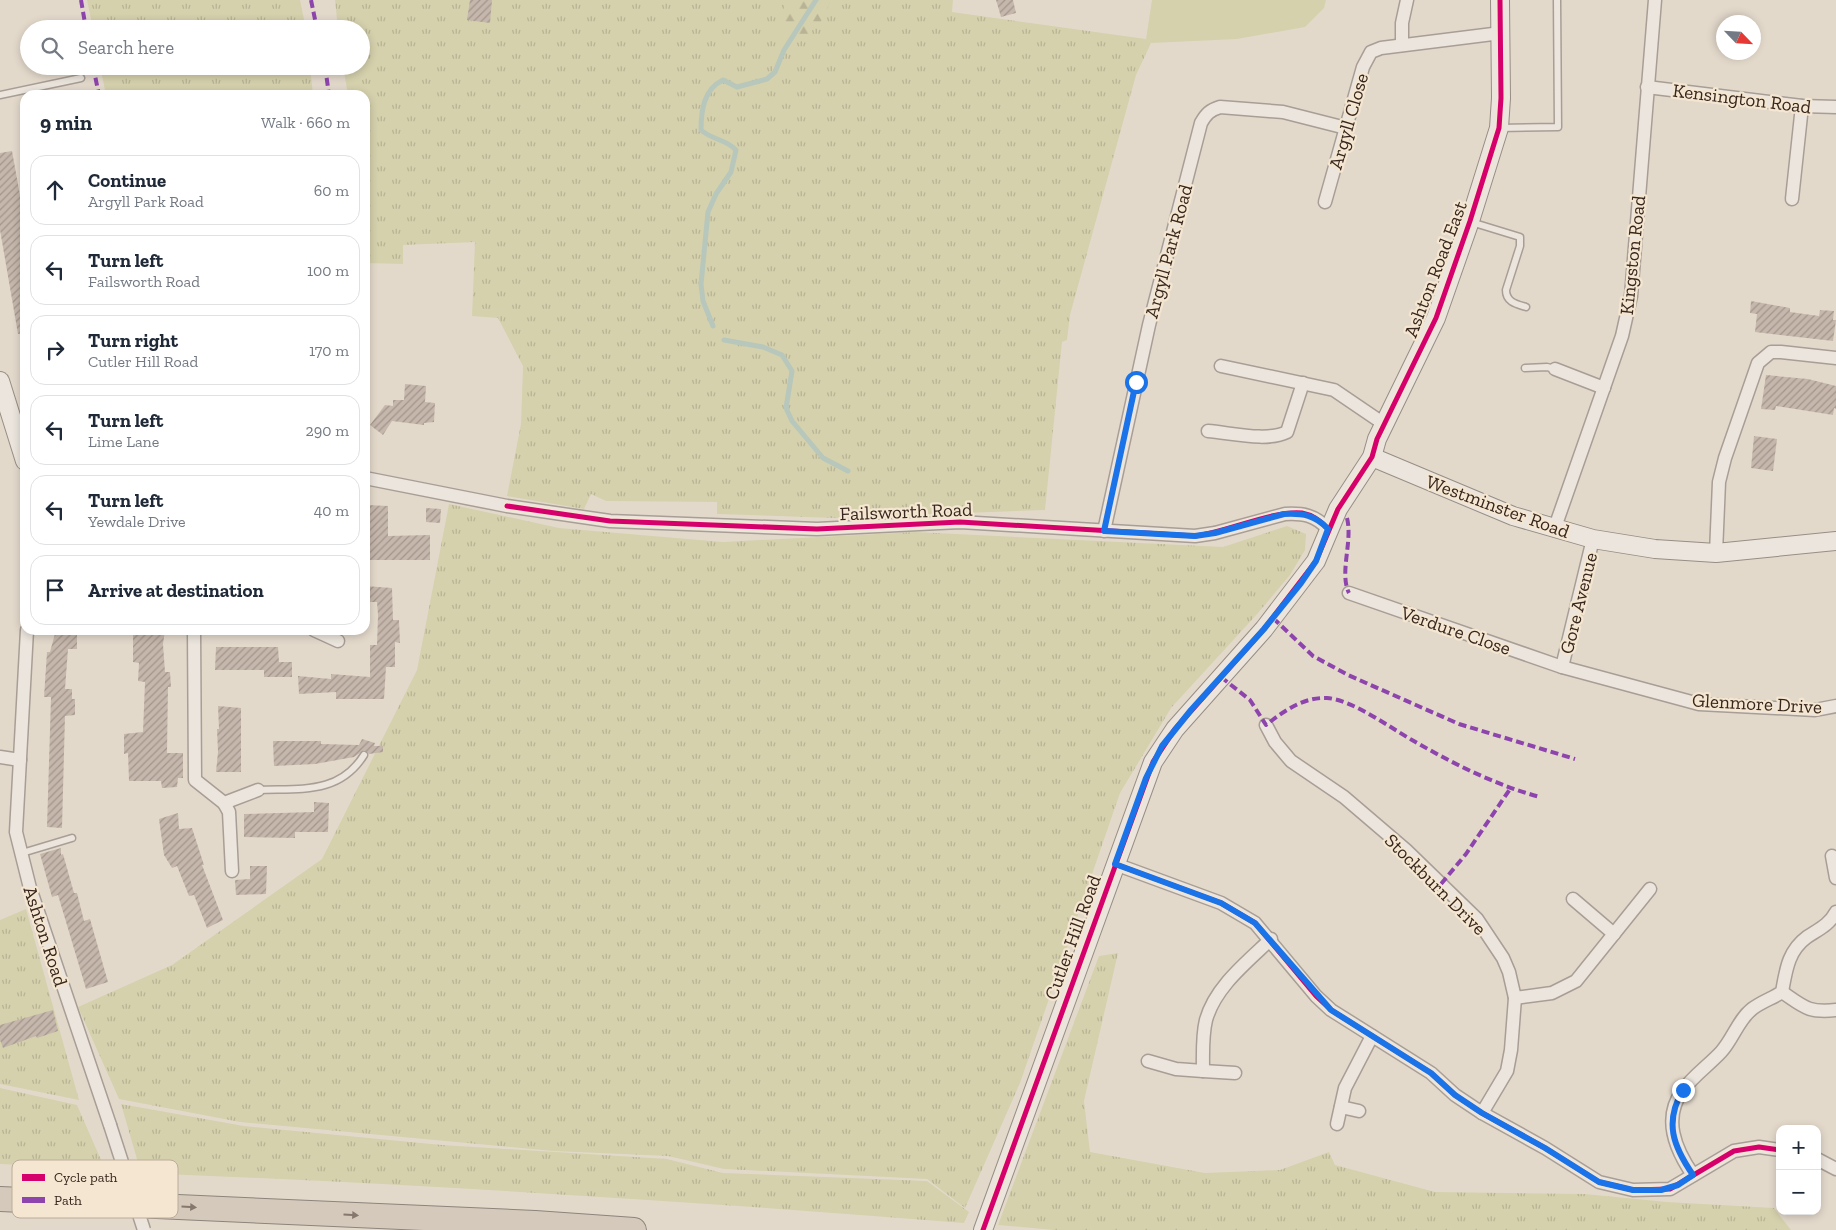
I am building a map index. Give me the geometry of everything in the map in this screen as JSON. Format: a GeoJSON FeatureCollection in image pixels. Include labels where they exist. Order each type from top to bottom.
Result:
{"type":"FeatureCollection","features":[{"type":"Feature","properties":{"kind":"highway"},"geometry":{"type":"LineString","coordinates":[[178,1207],[535,1223],[634,1230]]}},
{"type":"Feature","properties":{"kind":"street"},"geometry":{"type":"LineString","coordinates":[[1402,45],[1402,23],[1407,0]]}},
{"type":"Feature","properties":{"kind":"street","name":"Ashton Road East"},"geometry":{"type":"LineString","coordinates":[[1328,529],[1338,509],[1372,456],[1384,424],[1436,318],[1470,221],[1499,128],[1501,98],[1500,0]]}},
{"type":"Feature","properties":{"kind":"street","name":"Kingston Road"},"geometry":{"type":"LineString","coordinates":[[1554,530],[1622,336],[1631,296],[1655,0]]}},
{"type":"Feature","properties":{"kind":"street","name":"Argyll Close"},"geometry":{"type":"LineString","coordinates":[[1325,202],[1366,58],[1380,48],[1501,33]]}},
{"type":"Feature","properties":{"kind":"street","name":"Kensington Road"},"geometry":{"type":"LineString","coordinates":[[1647,87],[1802,106],[1836,107]]}},
{"type":"Feature","properties":{"kind":"street"},"geometry":{"type":"LineString","coordinates":[[1792,199],[1802,106]]}},
{"type":"Feature","properties":{"kind":"street","name":"Argyll Park Road"},"geometry":{"type":"LineString","coordinates":[[1104,531],[1149,325],[1201,123],[1206,114],[1212,109],[1220,107],[1283,112],[1346,128]]}},
{"type":"Feature","properties":{"kind":"street"},"geometry":{"type":"LineString","coordinates":[[1716,552],[1721,474],[1758,363],[1763,356],[1771,352],[1836,358]]}},
{"type":"Feature","properties":{"kind":"street"},"geometry":{"type":"LineString","coordinates":[[1222,366],[1334,390],[1384,424]]}},
{"type":"Feature","properties":{"kind":"street"},"geometry":{"type":"LineString","coordinates":[[1554,369],[1604,388]]}},
{"type":"Feature","properties":{"kind":"street"},"geometry":{"type":"LineString","coordinates":[[0,381],[20,445]]}},
{"type":"Feature","properties":{"kind":"street"},"geometry":{"type":"LineString","coordinates":[[1208,431],[1278,437],[1287,432],[1303,383]]}},
{"type":"Feature","properties":{"kind":"street","name":"Westminster Road"},"geometry":{"type":"LineString","coordinates":[[1372,456],[1513,516],[1554,530],[1593,540],[1655,549],[1716,552],[1836,541]]}},
{"type":"Feature","properties":{"kind":"street","name":"Failsworth Road"},"geometry":{"type":"LineString","coordinates":[[370,479],[507,506],[610,521],[818,529],[960,522],[1195,536],[1215,533],[1294,513],[1315,517],[1328,529]]}},
{"type":"Feature","properties":{"kind":"street","name":"Cutler Hill Road"},"geometry":{"type":"LineString","coordinates":[[983,1230],[1146,778],[1162,746],[1191,710],[1264,629],[1301,583],[1316,561],[1328,529]]}},
{"type":"Feature","properties":{"kind":"street","name":"Gore Avenue"},"geometry":{"type":"LineString","coordinates":[[1562,667],[1593,540]]}},
{"type":"Feature","properties":{"kind":"street","name":"Verdure Close"},"geometry":{"type":"LineString","coordinates":[[1349,593],[1562,667]]}},
{"type":"Feature","properties":{"kind":"street","name":"Ashton Road"},"geometry":{"type":"LineString","coordinates":[[27,635],[16,822],[30,888],[121,1160]]}},
{"type":"Feature","properties":{"kind":"street"},"geometry":{"type":"LineString","coordinates":[[194,635],[195,780],[224,803],[229,812],[232,871]]}},
{"type":"Feature","properties":{"kind":"street"},"geometry":{"type":"LineString","coordinates":[[325,635],[338,641]]}},
{"type":"Feature","properties":{"kind":"street","name":"Glenmore Drive"},"geometry":{"type":"LineString","coordinates":[[1562,667],[1699,704],[1815,710],[1836,706]]}},
{"type":"Feature","properties":{"kind":"street","name":"Stockburn Drive"},"geometry":{"type":"LineString","coordinates":[[1266,725],[1275,742],[1291,761],[1344,797],[1406,850],[1477,919],[1503,958],[1509,972],[1515,998],[1507,1071],[1482,1113]]}},
{"type":"Feature","properties":{"kind":"street"},"geometry":{"type":"LineString","coordinates":[[0,756],[20,760]]}},
{"type":"Feature","properties":{"kind":"street"},"geometry":{"type":"LineString","coordinates":[[224,803],[258,790]]}},
{"type":"Feature","properties":{"kind":"street"},"geometry":{"type":"LineString","coordinates":[[1829,857],[1836,878]]}},
{"type":"Feature","properties":{"kind":"street"},"geometry":{"type":"LineString","coordinates":[[1115,864],[1221,903],[1255,923],[1316,996],[1331,1010],[1431,1073],[1455,1095],[1482,1113],[1609,1186],[1633,1190],[1661,1190],[1678,1185],[1734,1151],[1758,1146],[1776,1149]]}},
{"type":"Feature","properties":{"kind":"street"},"geometry":{"type":"LineString","coordinates":[[1515,998],[1552,993],[1576,981],[1650,889]]}},
{"type":"Feature","properties":{"kind":"street"},"geometry":{"type":"LineString","coordinates":[[1573,899],[1614,934]]}},
{"type":"Feature","properties":{"kind":"street"},"geometry":{"type":"LineString","coordinates":[[1782,992],[1786,966],[1794,950],[1801,942],[1827,924],[1836,912]]}},
{"type":"Feature","properties":{"kind":"street"},"geometry":{"type":"LineString","coordinates":[[1203,1071],[1206,1021],[1213,1003],[1242,968],[1270,939]]}},
{"type":"Feature","properties":{"kind":"street"},"geometry":{"type":"LineString","coordinates":[[1782,992],[1812,1010],[1819,1012],[1836,1010]]}},
{"type":"Feature","properties":{"kind":"street"},"geometry":{"type":"LineString","coordinates":[[1693,1175],[1680,1156],[1673,1134],[1673,1115],[1678,1098],[1726,1046],[1753,1008],[1782,992]]}},
{"type":"Feature","properties":{"kind":"street"},"geometry":{"type":"LineString","coordinates":[[1337,1124],[1345,1088],[1372,1036]]}},
{"type":"Feature","properties":{"kind":"street"},"geometry":{"type":"LineString","coordinates":[[1148,1060],[1176,1069],[1235,1073]]}},
{"type":"Feature","properties":{"kind":"street"},"geometry":{"type":"LineString","coordinates":[[1341,1107],[1359,1111]]}},
{"type":"Feature","properties":{"kind":"street"},"geometry":{"type":"LineString","coordinates":[[1821,1161],[1836,1169]]}},
{"type":"Feature","properties":{"kind":"street","name":"Ashton Road"},"geometry":{"type":"LineString","coordinates":[[140,1218],[144,1230]]}},
{"type":"Feature","properties":{"kind":"lane"},"geometry":{"type":"LineString","coordinates":[[1499,128],[1558,128],[1557,0]]}},
{"type":"Feature","properties":{"kind":"lane"},"geometry":{"type":"LineString","coordinates":[[24,90],[81,78]]}},
{"type":"Feature","properties":{"kind":"lane"},"geometry":{"type":"LineString","coordinates":[[0,95],[20,91]]}},
{"type":"Feature","properties":{"kind":"lane"},"geometry":{"type":"LineString","coordinates":[[1470,221],[1520,237],[1520,246],[1506,290],[1506,296],[1510,302],[1526,307]]}},
{"type":"Feature","properties":{"kind":"lane"},"geometry":{"type":"LineString","coordinates":[[1525,368],[1535,366],[1554,369]]}},
{"type":"Feature","properties":{"kind":"lane"},"geometry":{"type":"LineString","coordinates":[[258,790],[327,785],[342,779],[355,769],[364,755]]}},
{"type":"Feature","properties":{"kind":"lane"},"geometry":{"type":"LineString","coordinates":[[22,853],[72,838]]}},
{"type":"Feature","properties":{"kind":"green space"},"geometry":{"type":"Polygon","coordinates":[[[87,0],[300,0],[304,20],[91,20],[87,0]]]}},
{"type":"Feature","properties":{"kind":"green space"},"geometry":{"type":"Polygon","coordinates":[[[335,0],[953,0],[952,12],[1146,39],[1151,43],[1136,75],[1070,315],[1067,340],[1062,342],[1045,510],[834,518],[717,514],[717,502],[606,501],[591,494],[584,509],[507,496],[521,424],[523,366],[498,318],[472,316],[475,242],[403,245],[403,264],[370,263],[370,90],[347,90],[345,75],[370,75],[370,20],[337,20],[335,0]]]}},
{"type":"Feature","properties":{"kind":"green space"},"geometry":{"type":"Polygon","coordinates":[[[785,0],[831,0],[821,22],[799,43],[780,32],[785,0]]]}},
{"type":"Feature","properties":{"kind":"green space"},"geometry":{"type":"Polygon","coordinates":[[[1152,0],[1326,0],[1324,8],[1305,27],[1237,39],[1151,43],[1146,39],[1152,0]]]}},
{"type":"Feature","properties":{"kind":"green space"},"geometry":{"type":"Polygon","coordinates":[[[102,75],[311,75],[312,90],[105,90],[102,75]]]}},
{"type":"Feature","properties":{"kind":"green space"},"geometry":{"type":"Polygon","coordinates":[[[449,504],[559,528],[723,542],[915,532],[1223,547],[1287,526],[1306,534],[1305,550],[1290,575],[1171,708],[1120,793],[1020,1083],[965,1208],[927,1179],[724,1169],[668,1156],[553,1151],[240,1122],[119,1099],[78,1007],[172,965],[322,859],[417,670],[449,504]]]}},
{"type":"Feature","properties":{"kind":"green space"},"geometry":{"type":"Polygon","coordinates":[[[26,909],[79,1100],[0,1084],[0,920],[26,909]]]}},
{"type":"Feature","properties":{"kind":"green space"},"geometry":{"type":"Polygon","coordinates":[[[1118,953],[1084,1101],[1090,1152],[1205,1173],[1280,1170],[1329,1152],[1335,1165],[1435,1192],[1585,1194],[1667,1202],[1774,1208],[1776,1215],[1779,1215],[1791,1230],[1054,1230],[998,1225],[1099,956],[1118,953]]]}},
{"type":"Feature","properties":{"kind":"green space"},"geometry":{"type":"Polygon","coordinates":[[[0,1088],[77,1105],[101,1160],[12,1160],[12,1165],[0,1164],[0,1088]]]}},
{"type":"Feature","properties":{"kind":"green space"},"geometry":{"type":"Polygon","coordinates":[[[121,1104],[244,1126],[442,1145],[667,1159],[723,1173],[927,1181],[969,1212],[964,1223],[553,1194],[178,1175],[178,1160],[137,1160],[121,1104]]]}},
{"type":"Feature","properties":{"kind":"building"},"geometry":{"type":"Polygon","coordinates":[[[470,0],[492,0],[490,23],[467,20],[470,0]]]}},
{"type":"Feature","properties":{"kind":"building"},"geometry":{"type":"Polygon","coordinates":[[[996,0],[1013,0],[1016,13],[1001,17],[996,0]]]}},
{"type":"Feature","properties":{"kind":"building"},"geometry":{"type":"Polygon","coordinates":[[[12,151],[20,195],[20,334],[18,334],[0,230],[0,153],[12,151]]]}},
{"type":"Feature","properties":{"kind":"building"},"geometry":{"type":"Polygon","coordinates":[[[1751,301],[1790,308],[1790,312],[1819,316],[1820,310],[1834,311],[1833,320],[1836,320],[1833,341],[1755,332],[1757,314],[1750,313],[1751,301]]]}},
{"type":"Feature","properties":{"kind":"building"},"geometry":{"type":"Polygon","coordinates":[[[1766,375],[1808,379],[1836,386],[1836,409],[1834,408],[1833,415],[1776,406],[1775,410],[1761,409],[1766,375]]]}},
{"type":"Feature","properties":{"kind":"building"},"geometry":{"type":"Polygon","coordinates":[[[405,384],[426,386],[425,402],[435,403],[434,422],[424,423],[424,425],[392,421],[383,435],[370,425],[385,405],[393,406],[393,400],[404,400],[405,384]]]}},
{"type":"Feature","properties":{"kind":"building"},"geometry":{"type":"Polygon","coordinates":[[[1754,436],[1777,439],[1773,471],[1751,468],[1754,436]]]}},
{"type":"Feature","properties":{"kind":"building"},"geometry":{"type":"Polygon","coordinates":[[[370,505],[388,506],[388,536],[430,535],[430,560],[370,560],[370,505]]]}},
{"type":"Feature","properties":{"kind":"building"},"geometry":{"type":"Polygon","coordinates":[[[426,508],[441,509],[440,523],[426,522],[426,508]]]}},
{"type":"Feature","properties":{"kind":"building"},"geometry":{"type":"Polygon","coordinates":[[[370,586],[392,588],[393,620],[399,620],[400,643],[395,642],[395,667],[386,667],[384,699],[336,699],[336,692],[299,694],[298,676],[331,679],[331,674],[370,677],[370,645],[377,645],[377,602],[370,602],[370,586]]]}},
{"type":"Feature","properties":{"kind":"building"},"geometry":{"type":"Polygon","coordinates":[[[55,635],[77,635],[77,649],[68,649],[65,689],[72,689],[72,699],[75,699],[75,715],[65,716],[62,828],[47,827],[51,697],[44,697],[47,652],[50,652],[55,635]]]}},
{"type":"Feature","properties":{"kind":"building"},"geometry":{"type":"Polygon","coordinates":[[[133,635],[164,635],[165,672],[170,672],[171,687],[168,687],[167,753],[183,753],[183,778],[178,778],[177,787],[162,788],[161,781],[129,781],[128,753],[124,754],[124,734],[143,732],[145,682],[138,681],[139,663],[133,662],[133,635]]]}},
{"type":"Feature","properties":{"kind":"building"},"geometry":{"type":"Polygon","coordinates":[[[216,647],[278,647],[279,662],[292,662],[292,677],[264,677],[264,670],[215,670],[216,647]]]}},
{"type":"Feature","properties":{"kind":"building"},"geometry":{"type":"Polygon","coordinates":[[[218,706],[241,708],[241,772],[216,772],[218,752],[217,729],[219,729],[218,706]]]}},
{"type":"Feature","properties":{"kind":"building"},"geometry":{"type":"Polygon","coordinates":[[[362,739],[375,743],[374,746],[383,746],[383,752],[369,754],[364,750],[354,757],[315,764],[274,766],[273,741],[321,741],[321,744],[359,745],[362,739]]]}},
{"type":"Feature","properties":{"kind":"building"},"geometry":{"type":"Polygon","coordinates":[[[314,802],[329,803],[328,832],[295,832],[295,838],[244,837],[244,814],[314,812],[314,802]]]}},
{"type":"Feature","properties":{"kind":"building"},"geometry":{"type":"Polygon","coordinates":[[[178,813],[179,829],[192,828],[204,865],[202,865],[223,920],[207,928],[194,895],[189,896],[177,866],[172,868],[164,855],[159,819],[178,813]]]}},
{"type":"Feature","properties":{"kind":"building"},"geometry":{"type":"Polygon","coordinates":[[[61,848],[61,855],[63,854],[74,893],[77,893],[84,921],[90,919],[108,982],[86,989],[58,895],[52,897],[40,854],[61,848]]]}},
{"type":"Feature","properties":{"kind":"building"},"geometry":{"type":"Polygon","coordinates":[[[250,866],[267,866],[266,894],[236,895],[235,880],[250,879],[250,866]]]}},
{"type":"Feature","properties":{"kind":"building"},"geometry":{"type":"Polygon","coordinates":[[[53,1010],[58,1031],[37,1038],[36,1036],[3,1048],[0,1040],[0,1025],[53,1010]]]}},
{"type":"Feature","properties":{"kind":"waterway"},"geometry":{"type":"LineString","coordinates":[[713,326],[703,301],[701,284],[708,212],[716,194],[731,172],[736,150],[701,130],[705,101],[712,89],[723,80],[737,87],[767,79],[775,72],[784,50],[816,0]]}},
{"type":"Feature","properties":{"kind":"waterway"},"geometry":{"type":"LineString","coordinates":[[724,340],[763,347],[782,355],[792,371],[786,408],[792,421],[823,458],[848,471]]}},
{"type":"Feature","properties":{"kind":"marked path"},"geometry":{"type":"LineString","coordinates":[[81,0],[84,20]]}},
{"type":"Feature","properties":{"kind":"marked path"},"geometry":{"type":"LineString","coordinates":[[311,0],[315,20]]}},
{"type":"Feature","properties":{"kind":"marked path"},"geometry":{"type":"LineString","coordinates":[[95,75],[98,90]]}},
{"type":"Feature","properties":{"kind":"marked path"},"geometry":{"type":"LineString","coordinates":[[326,75],[328,90]]}},
{"type":"Feature","properties":{"kind":"marked path"},"geometry":{"type":"LineString","coordinates":[[1347,518],[1348,537],[1345,576],[1349,593]]}},
{"type":"Feature","properties":{"kind":"marked path"},"geometry":{"type":"LineString","coordinates":[[1273,618],[1313,656],[1348,675],[1459,724],[1575,759]]}},
{"type":"Feature","properties":{"kind":"marked path"},"geometry":{"type":"LineString","coordinates":[[1221,677],[1250,700],[1266,725],[1302,702],[1318,698],[1337,700],[1371,715],[1427,749],[1474,773],[1540,797]]}},
{"type":"Feature","properties":{"kind":"marked path"},"geometry":{"type":"LineString","coordinates":[[1441,884],[1466,854],[1510,789]]}},
{"type":"Feature","properties":{"kind":"cycle path"},"geometry":{"type":"LineString","coordinates":[[983,1230],[1153,762],[1175,729],[1264,629],[1316,561],[1338,509],[1372,457],[1377,439],[1436,318],[1470,221],[1499,128],[1501,98],[1500,0]]}},
{"type":"Feature","properties":{"kind":"cycle path"},"geometry":{"type":"LineString","coordinates":[[507,506],[610,521],[817,529],[960,522],[1195,536],[1264,518],[1302,513],[1310,515],[1323,523],[1328,529]]}},
{"type":"Feature","properties":{"kind":"cycle path"},"geometry":{"type":"LineString","coordinates":[[1115,864],[1221,903],[1255,923],[1316,996],[1331,1010],[1431,1073],[1455,1095],[1482,1113],[1545,1148],[1599,1182],[1633,1190],[1670,1189],[1734,1151],[1759,1147],[1776,1149]]}},
{"type":"Feature","properties":{"kind":"route"},"geometry":{"type":"LineString","coordinates":[[1136,382],[1104,531],[1195,536],[1215,533],[1294,513],[1315,517],[1328,529],[1316,561],[1301,583],[1264,629],[1191,710],[1162,746],[1146,778],[1115,864],[1221,903],[1255,923],[1316,996],[1331,1010],[1431,1073],[1455,1095],[1482,1113],[1545,1148],[1599,1182],[1609,1186],[1648,1191],[1670,1189],[1693,1175],[1680,1156],[1673,1134],[1674,1108],[1683,1090]]}}]}
